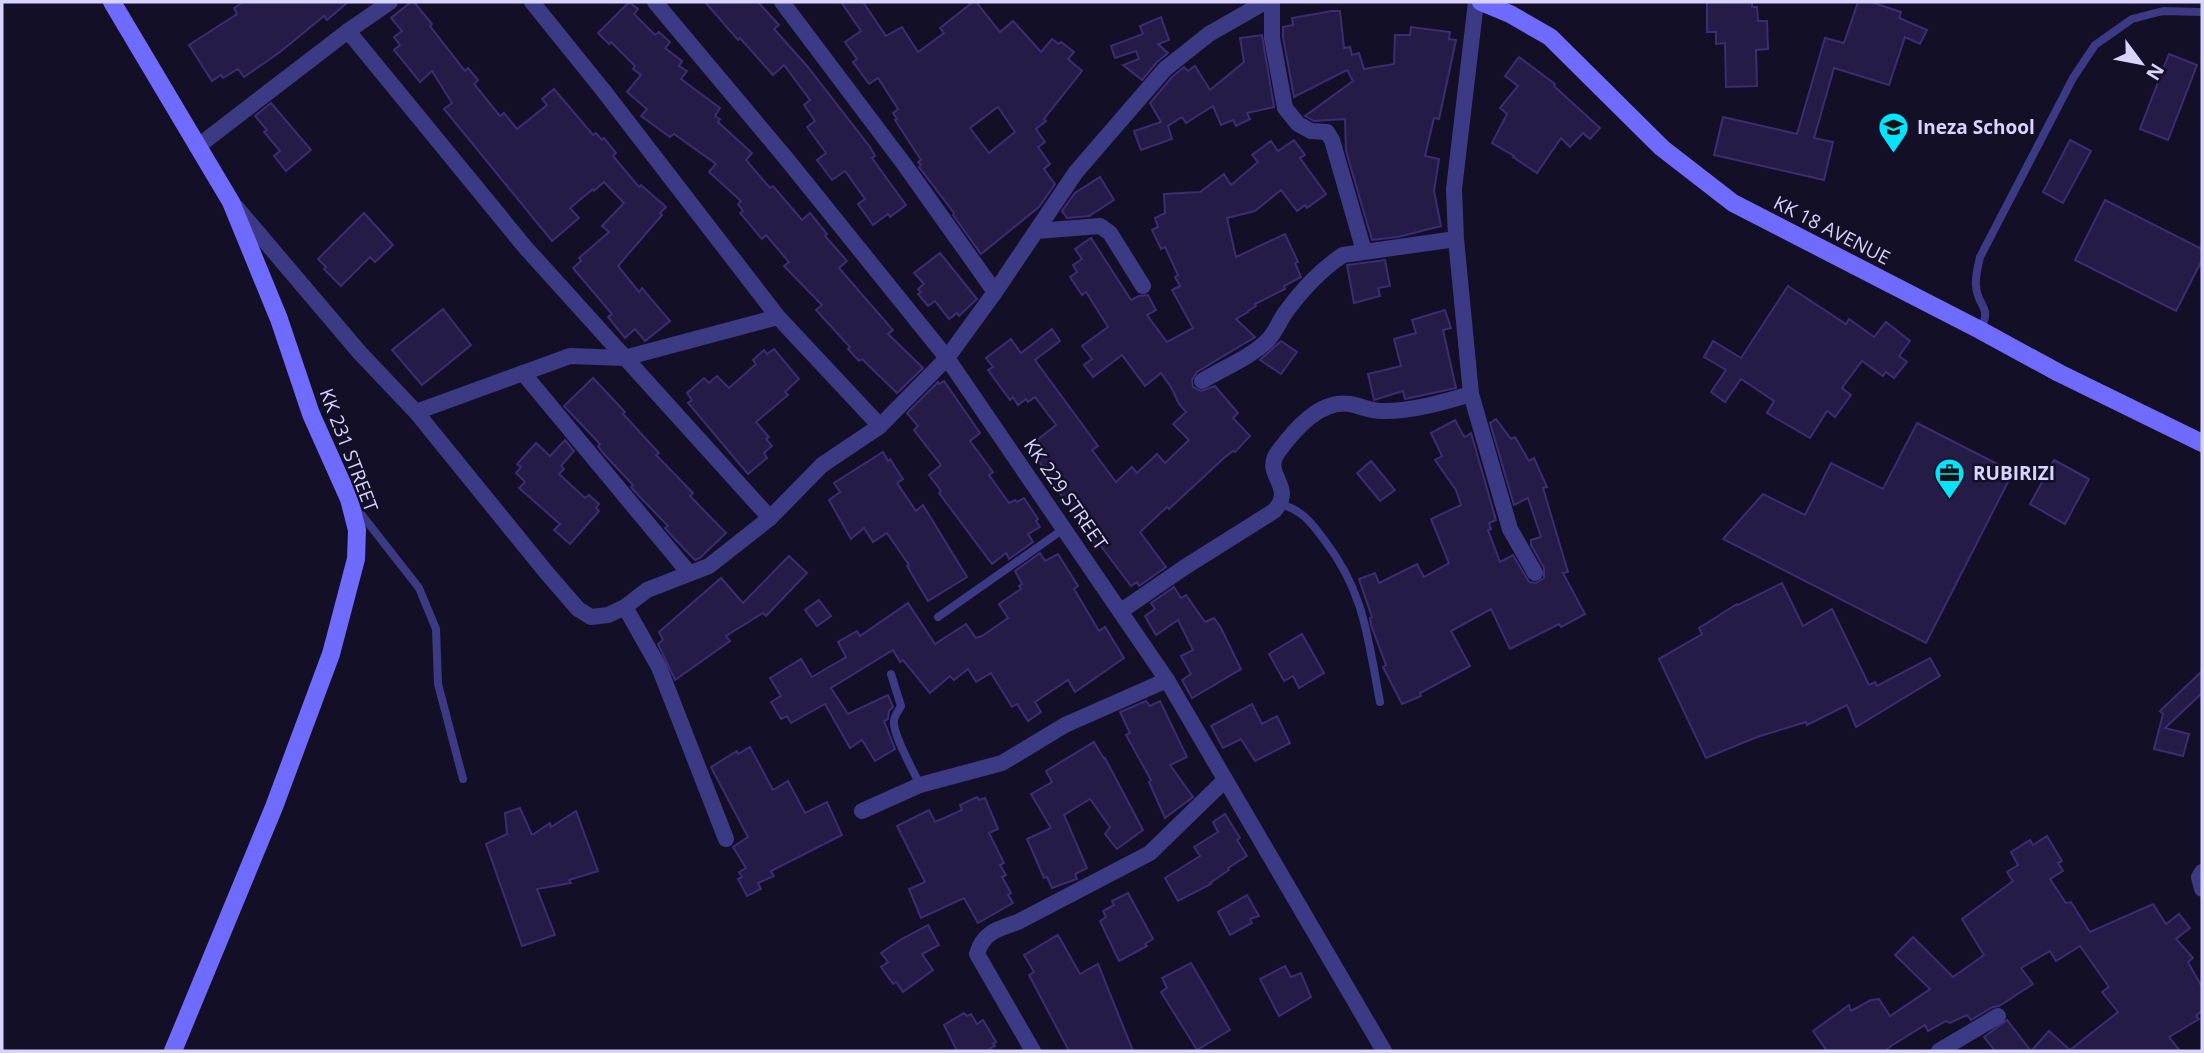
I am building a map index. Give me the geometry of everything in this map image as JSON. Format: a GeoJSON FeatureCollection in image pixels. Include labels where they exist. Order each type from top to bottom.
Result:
{"type":"FeatureCollection","features":[{"type":"Feature","properties":{"kind":"main road","name":"KK 231 STREET"},"geometry":{"type":"LineString","coordinates":[[113,2],[231,202],[279,319],[311,414],[349,499],[357,530],[356,559],[331,654],[274,807],[173,1051]]}},
{"type":"Feature","properties":{"kind":"main road","name":"KK 18 AVENUE"},"geometry":{"type":"LineString","coordinates":[[1478,2],[1510,14],[1550,37],[1662,148],[1732,203],[2059,373],[2202,443]]}},
{"type":"Feature","properties":{"kind":"street"},"geometry":{"type":"LineString","coordinates":[[197,147],[390,2]]}},
{"type":"Feature","properties":{"kind":"street"},"geometry":{"type":"LineString","coordinates":[[532,2],[778,317],[880,426]]}},
{"type":"Feature","properties":{"kind":"street","name":"KK 229 STREET"},"geometry":{"type":"LineString","coordinates":[[655,2],[785,157],[947,358],[1167,680],[1384,1051]]}},
{"type":"Feature","properties":{"kind":"street"},"geometry":{"type":"LineString","coordinates":[[782,2],[904,164],[995,292]]}},
{"type":"Feature","properties":{"kind":"street"},"geometry":{"type":"LineString","coordinates":[[231,202],[360,353],[416,412],[578,609],[591,617],[608,615],[625,607],[646,590],[709,566],[770,518],[822,465],[880,426],[947,358],[1076,172],[1165,68],[1209,34],[1265,2]]}},
{"type":"Feature","properties":{"kind":"street"},"geometry":{"type":"LineString","coordinates":[[1272,2],[1272,38],[1285,108],[1298,124],[1311,131],[1327,132],[1332,140],[1364,251]]}},
{"type":"Feature","properties":{"kind":"street"},"geometry":{"type":"LineString","coordinates":[[1478,2],[1455,177],[1455,239],[1471,394],[1510,529],[1535,573]]}},
{"type":"Feature","properties":{"kind":"street"},"geometry":{"type":"LineString","coordinates":[[348,32],[525,247],[770,518]]}},
{"type":"Feature","properties":{"kind":"street"},"geometry":{"type":"LineString","coordinates":[[1037,230],[1100,226],[1110,233],[1143,286]]}},
{"type":"Feature","properties":{"kind":"street"},"geometry":{"type":"LineString","coordinates":[[1202,381],[1257,350],[1270,338],[1297,298],[1330,263],[1343,254],[1455,239]]}},
{"type":"Feature","properties":{"kind":"street"},"geometry":{"type":"LineString","coordinates":[[416,412],[570,356],[625,358],[778,317]]}},
{"type":"Feature","properties":{"kind":"street"},"geometry":{"type":"LineString","coordinates":[[523,373],[689,573]]}},
{"type":"Feature","properties":{"kind":"street"},"geometry":{"type":"LineString","coordinates":[[1121,611],[1281,504],[1283,492],[1274,471],[1275,455],[1298,429],[1323,407],[1336,403],[1351,404],[1382,411],[1433,405],[1471,394]]}},
{"type":"Feature","properties":{"kind":"street"},"geometry":{"type":"LineString","coordinates":[[625,607],[659,667],[726,839]]}},
{"type":"Feature","properties":{"kind":"street"},"geometry":{"type":"LineString","coordinates":[[862,811],[920,785],[1002,763],[1065,725],[1167,680]]}},
{"type":"Feature","properties":{"kind":"street"},"geometry":{"type":"LineString","coordinates":[[1033,1051],[977,954],[980,942],[995,930],[1018,922],[1150,853],[1225,780]]}},
{"type":"Feature","properties":{"kind":"street"},"geometry":{"type":"LineString","coordinates":[[2202,872],[2199,877],[2202,889]]}},
{"type":"Feature","properties":{"kind":"street"},"geometry":{"type":"LineString","coordinates":[[1939,1051],[1998,1016]]}},
{"type":"Feature","properties":{"kind":"lane"},"geometry":{"type":"LineString","coordinates":[[1980,330],[1987,315],[1976,287],[1980,257],[2073,78],[2095,46],[2132,19],[2163,11],[2202,12]]}},
{"type":"Feature","properties":{"kind":"lane"},"geometry":{"type":"LineString","coordinates":[[349,499],[419,588],[436,629],[438,684],[463,779]]}},
{"type":"Feature","properties":{"kind":"lane"},"geometry":{"type":"LineString","coordinates":[[1281,504],[1302,512],[1341,562],[1354,587],[1365,622],[1380,702]]}},
{"type":"Feature","properties":{"kind":"lane"},"geometry":{"type":"LineString","coordinates":[[938,617],[1065,528]]}},
{"type":"Feature","properties":{"kind":"lane"},"geometry":{"type":"LineString","coordinates":[[891,674],[901,706],[894,720],[895,726],[905,755],[920,785]]}},
{"type":"Feature","properties":{"kind":"building"},"geometry":{"type":"Polygon","coordinates":[[[243,2],[348,2],[327,20],[324,16],[244,77],[238,69],[212,81],[189,45],[237,14],[234,8],[243,2]]]}},
{"type":"Feature","properties":{"kind":"building"},"geometry":{"type":"Polygon","coordinates":[[[414,2],[432,24],[430,26],[465,71],[468,68],[478,80],[474,84],[500,116],[504,113],[517,129],[547,105],[542,99],[554,89],[593,135],[596,133],[602,140],[604,138],[616,153],[613,156],[639,187],[641,185],[666,207],[618,266],[639,292],[642,288],[670,321],[645,341],[635,329],[625,338],[608,317],[612,314],[573,268],[581,261],[579,258],[609,232],[602,226],[624,203],[604,182],[570,208],[579,218],[552,241],[444,109],[452,103],[432,71],[420,82],[394,50],[400,45],[394,37],[402,31],[391,18],[414,2]]]}},
{"type":"Feature","properties":{"kind":"building"},"geometry":{"type":"Polygon","coordinates":[[[629,2],[638,9],[634,14],[655,35],[659,32],[670,42],[665,48],[682,61],[679,66],[687,71],[681,79],[720,108],[715,116],[720,119],[718,122],[752,153],[746,160],[802,220],[810,213],[827,234],[825,236],[847,261],[839,268],[893,330],[888,334],[923,368],[897,393],[862,359],[859,361],[848,349],[850,347],[816,310],[822,305],[784,266],[789,262],[766,235],[762,239],[740,213],[743,211],[738,204],[741,201],[709,172],[716,164],[674,134],[670,137],[641,116],[647,109],[627,92],[641,75],[611,42],[609,44],[598,33],[629,2]]]}},
{"type":"Feature","properties":{"kind":"building"},"geometry":{"type":"Polygon","coordinates":[[[705,2],[758,2],[779,25],[774,29],[807,66],[870,147],[875,156],[872,158],[906,205],[873,225],[858,204],[865,199],[845,171],[832,180],[817,160],[826,153],[807,127],[815,121],[804,105],[810,100],[784,65],[773,75],[705,2]]]}},
{"type":"Feature","properties":{"kind":"building"},"geometry":{"type":"Polygon","coordinates":[[[841,2],[863,2],[886,36],[902,27],[918,52],[944,33],[940,28],[976,2],[1000,32],[1013,21],[1041,52],[1052,39],[1074,52],[1068,59],[1082,71],[1044,119],[1046,121],[1036,129],[1045,142],[1038,147],[1050,164],[1044,169],[1055,184],[1039,207],[981,254],[919,167],[921,165],[918,162],[921,160],[895,120],[897,119],[893,113],[898,109],[878,78],[869,84],[853,62],[857,59],[845,42],[861,31],[841,2]],[[998,107],[970,128],[989,153],[1015,132],[998,107]]]}},
{"type":"Feature","properties":{"kind":"building"},"geometry":{"type":"Polygon","coordinates":[[[1707,2],[1752,2],[1752,7],[1757,7],[1758,21],[1767,21],[1768,49],[1756,50],[1757,86],[1726,87],[1725,43],[1716,44],[1716,32],[1707,32],[1707,2]]]}},
{"type":"Feature","properties":{"kind":"building"},"geometry":{"type":"Polygon","coordinates":[[[1858,2],[1871,2],[1901,12],[1899,18],[1927,30],[1920,44],[1905,37],[1889,85],[1834,68],[1814,138],[1833,142],[1824,180],[1714,155],[1723,117],[1797,134],[1825,38],[1844,43],[1858,2]]]}},
{"type":"Feature","properties":{"kind":"building"},"geometry":{"type":"Polygon","coordinates":[[[1340,11],[1344,48],[1350,47],[1352,55],[1359,53],[1364,69],[1394,64],[1395,35],[1410,35],[1411,27],[1450,32],[1449,39],[1456,40],[1439,119],[1434,118],[1425,156],[1439,159],[1434,191],[1441,226],[1398,237],[1372,240],[1346,151],[1345,119],[1314,121],[1305,116],[1353,81],[1347,70],[1294,97],[1283,27],[1293,25],[1292,18],[1340,11]]]}},
{"type":"Feature","properties":{"kind":"building"},"geometry":{"type":"Polygon","coordinates":[[[1161,17],[1169,40],[1158,44],[1168,53],[1142,80],[1123,65],[1139,59],[1136,51],[1115,58],[1111,46],[1143,34],[1140,26],[1161,17]]]}},
{"type":"Feature","properties":{"kind":"building"},"geometry":{"type":"Polygon","coordinates":[[[1262,35],[1274,107],[1247,113],[1250,119],[1236,126],[1233,120],[1221,125],[1213,106],[1186,123],[1182,117],[1168,126],[1172,139],[1141,150],[1134,131],[1161,122],[1150,103],[1172,77],[1184,67],[1188,71],[1195,66],[1210,90],[1244,62],[1240,38],[1262,35]]]}},
{"type":"Feature","properties":{"kind":"building"},"geometry":{"type":"Polygon","coordinates":[[[2169,54],[2197,65],[2168,140],[2140,129],[2169,54]]]}},
{"type":"Feature","properties":{"kind":"building"},"geometry":{"type":"Polygon","coordinates":[[[1519,57],[1555,84],[1554,86],[1600,128],[1590,139],[1583,133],[1570,147],[1561,138],[1537,173],[1492,143],[1507,114],[1500,108],[1518,86],[1505,76],[1519,57]]]}},
{"type":"Feature","properties":{"kind":"building"},"geometry":{"type":"Polygon","coordinates":[[[271,103],[311,150],[286,171],[274,156],[280,151],[255,116],[271,103]]]}},
{"type":"Feature","properties":{"kind":"building"},"geometry":{"type":"Polygon","coordinates":[[[1294,140],[1305,155],[1300,158],[1326,194],[1307,208],[1305,205],[1297,211],[1281,190],[1255,211],[1227,218],[1236,257],[1285,234],[1298,262],[1295,263],[1301,277],[1284,286],[1285,289],[1255,304],[1256,306],[1236,319],[1255,337],[1197,372],[1192,380],[1193,387],[1201,391],[1215,386],[1238,413],[1233,418],[1250,436],[1235,452],[1225,457],[1140,532],[1166,567],[1139,586],[1137,582],[1131,586],[1100,545],[1097,547],[1087,533],[1090,531],[1042,471],[1044,469],[1031,450],[1039,444],[1037,440],[1056,425],[1035,397],[1018,405],[1013,397],[1010,400],[988,370],[993,367],[986,358],[1011,339],[1021,353],[1052,329],[1060,341],[1035,360],[1098,446],[1092,450],[1116,482],[1132,467],[1137,473],[1157,454],[1165,463],[1189,440],[1173,424],[1186,412],[1161,373],[1145,386],[1122,355],[1093,377],[1084,365],[1092,359],[1082,346],[1108,327],[1086,292],[1082,295],[1070,277],[1077,272],[1073,265],[1082,259],[1075,249],[1091,238],[1131,300],[1148,295],[1156,310],[1147,315],[1167,342],[1193,328],[1172,290],[1180,286],[1175,277],[1178,275],[1165,247],[1161,249],[1152,230],[1158,227],[1155,218],[1165,213],[1164,194],[1200,192],[1224,174],[1231,185],[1258,162],[1252,155],[1271,141],[1278,151],[1294,140]]]}},
{"type":"Feature","properties":{"kind":"building"},"geometry":{"type":"Polygon","coordinates":[[[2070,140],[2091,151],[2063,203],[2043,192],[2070,140]]]}},
{"type":"Feature","properties":{"kind":"building"},"geometry":{"type":"Polygon","coordinates":[[[1100,177],[1114,200],[1089,216],[1067,218],[1062,211],[1075,193],[1100,177]]]}},
{"type":"Feature","properties":{"kind":"building"},"geometry":{"type":"Polygon","coordinates":[[[2105,200],[2202,249],[2202,260],[2176,311],[2075,260],[2105,200]]]}},
{"type":"Feature","properties":{"kind":"building"},"geometry":{"type":"Polygon","coordinates":[[[364,213],[393,245],[375,262],[370,257],[341,286],[318,259],[364,213]]]}},
{"type":"Feature","properties":{"kind":"building"},"geometry":{"type":"Polygon","coordinates":[[[940,253],[977,299],[959,316],[957,313],[949,319],[935,301],[928,306],[918,294],[921,292],[918,289],[924,284],[914,273],[940,253]]]}},
{"type":"Feature","properties":{"kind":"building"},"geometry":{"type":"Polygon","coordinates":[[[1385,260],[1390,286],[1378,288],[1380,296],[1354,303],[1347,265],[1385,260]]]}},
{"type":"Feature","properties":{"kind":"building"},"geometry":{"type":"Polygon","coordinates":[[[1788,286],[1846,324],[1849,319],[1874,337],[1886,322],[1910,341],[1899,356],[1907,362],[1894,378],[1886,372],[1883,376],[1862,361],[1842,388],[1851,395],[1835,417],[1827,411],[1810,438],[1767,413],[1774,401],[1741,379],[1725,402],[1711,392],[1726,370],[1704,357],[1713,341],[1741,358],[1788,286]]]}},
{"type":"Feature","properties":{"kind":"building"},"geometry":{"type":"Polygon","coordinates":[[[443,309],[471,345],[422,385],[392,350],[443,309]]]}},
{"type":"Feature","properties":{"kind":"building"},"geometry":{"type":"Polygon","coordinates":[[[1445,310],[1451,328],[1443,330],[1456,388],[1405,399],[1403,391],[1374,400],[1368,374],[1401,366],[1394,339],[1416,333],[1412,320],[1445,310]]]}},
{"type":"Feature","properties":{"kind":"building"},"geometry":{"type":"Polygon","coordinates":[[[1281,341],[1297,352],[1281,374],[1260,360],[1281,341]]]}},
{"type":"Feature","properties":{"kind":"building"},"geometry":{"type":"Polygon","coordinates":[[[774,349],[799,379],[785,392],[788,395],[756,422],[769,437],[766,439],[772,446],[764,453],[767,458],[748,474],[688,403],[692,400],[687,393],[704,378],[709,383],[717,376],[729,388],[756,364],[753,360],[764,350],[767,354],[774,349]]]}},
{"type":"Feature","properties":{"kind":"building"},"geometry":{"type":"Polygon","coordinates":[[[593,378],[659,453],[656,455],[693,493],[690,496],[726,533],[700,558],[695,560],[672,536],[665,528],[668,526],[603,453],[598,446],[600,444],[564,406],[593,378]]]}},
{"type":"Feature","properties":{"kind":"building"},"geometry":{"type":"Polygon","coordinates":[[[944,381],[980,433],[970,441],[993,472],[989,475],[1009,503],[1024,498],[1038,519],[1036,521],[1040,527],[1028,534],[1033,542],[1009,559],[1006,553],[992,564],[939,493],[941,491],[929,475],[941,465],[914,430],[918,426],[907,413],[938,382],[939,384],[944,381]]]}},
{"type":"Feature","properties":{"kind":"building"},"geometry":{"type":"Polygon","coordinates":[[[1496,419],[1511,439],[1515,437],[1529,461],[1534,458],[1547,487],[1543,488],[1568,572],[1563,573],[1585,614],[1510,649],[1491,609],[1451,631],[1470,666],[1420,693],[1421,696],[1402,704],[1383,667],[1386,665],[1371,625],[1372,617],[1359,579],[1375,573],[1379,583],[1417,564],[1424,577],[1449,563],[1431,519],[1461,505],[1456,490],[1435,460],[1442,456],[1431,433],[1455,420],[1465,437],[1471,433],[1496,520],[1489,523],[1491,529],[1488,530],[1500,562],[1513,555],[1529,582],[1536,583],[1544,578],[1544,568],[1531,545],[1531,540],[1541,537],[1528,498],[1514,505],[1490,423],[1496,419]]]}},
{"type":"Feature","properties":{"kind":"building"},"geometry":{"type":"Polygon","coordinates":[[[1917,423],[2013,472],[1926,643],[1723,539],[1763,494],[1805,515],[1831,463],[1883,489],[1917,423]]]}},
{"type":"Feature","properties":{"kind":"building"},"geometry":{"type":"Polygon","coordinates":[[[565,440],[574,451],[561,466],[564,469],[559,474],[585,498],[589,495],[599,504],[596,508],[599,511],[570,544],[554,530],[560,524],[519,488],[525,482],[516,473],[521,467],[517,464],[536,443],[550,456],[565,440]]]}},
{"type":"Feature","properties":{"kind":"building"},"geometry":{"type":"Polygon","coordinates":[[[883,452],[903,479],[897,483],[916,511],[923,505],[967,577],[928,601],[907,566],[909,565],[887,533],[873,542],[864,528],[851,539],[829,500],[840,492],[834,483],[883,452]]]}},
{"type":"Feature","properties":{"kind":"building"},"geometry":{"type":"Polygon","coordinates":[[[2054,460],[2089,479],[2065,524],[2030,504],[2054,460]]]}},
{"type":"Feature","properties":{"kind":"building"},"geometry":{"type":"Polygon","coordinates":[[[1371,461],[1395,490],[1380,501],[1357,473],[1371,461]]]}},
{"type":"Feature","properties":{"kind":"building"},"geometry":{"type":"Polygon","coordinates":[[[1040,553],[1045,561],[1058,554],[1078,586],[1074,589],[1099,631],[1105,627],[1124,658],[1075,692],[1068,680],[1035,702],[1041,712],[1028,721],[1017,704],[1012,707],[991,673],[976,682],[968,669],[954,680],[950,676],[930,693],[903,660],[900,662],[893,650],[831,688],[848,714],[888,695],[893,707],[889,711],[888,719],[884,721],[895,749],[875,761],[862,740],[850,748],[825,704],[791,723],[787,716],[781,719],[771,702],[781,696],[770,678],[801,659],[812,677],[846,657],[838,642],[857,631],[860,636],[908,603],[935,644],[966,624],[976,638],[982,636],[1008,618],[999,604],[1021,589],[1019,586],[1022,584],[1015,571],[1040,553]]]}},
{"type":"Feature","properties":{"kind":"building"},"geometry":{"type":"Polygon","coordinates":[[[789,556],[807,573],[766,616],[763,613],[726,636],[730,641],[675,680],[658,644],[663,640],[659,632],[721,578],[743,603],[789,556]]]}},
{"type":"Feature","properties":{"kind":"building"},"geometry":{"type":"Polygon","coordinates":[[[1782,583],[1803,626],[1832,609],[1869,685],[1875,682],[1877,686],[1930,658],[1940,676],[1856,727],[1847,705],[1807,725],[1806,722],[1757,737],[1706,758],[1659,659],[1702,634],[1699,628],[1737,604],[1782,583]]]}},
{"type":"Feature","properties":{"kind":"building"},"geometry":{"type":"Polygon","coordinates":[[[1174,587],[1181,598],[1186,595],[1205,622],[1214,618],[1241,669],[1192,698],[1182,680],[1191,674],[1181,656],[1193,650],[1178,620],[1156,635],[1145,616],[1155,609],[1151,603],[1174,587]]]}},
{"type":"Feature","properties":{"kind":"building"},"geometry":{"type":"Polygon","coordinates":[[[819,600],[831,616],[817,626],[805,610],[819,600]]]}},
{"type":"Feature","properties":{"kind":"building"},"geometry":{"type":"Polygon","coordinates":[[[1302,634],[1324,673],[1299,688],[1293,676],[1284,681],[1269,654],[1302,634]]]}},
{"type":"Feature","properties":{"kind":"building"},"geometry":{"type":"Polygon","coordinates":[[[2202,671],[2202,693],[2165,728],[2189,734],[2183,756],[2154,749],[2163,714],[2160,711],[2202,671]]]}},
{"type":"Feature","properties":{"kind":"building"},"geometry":{"type":"Polygon","coordinates":[[[1146,701],[1150,706],[1160,701],[1187,757],[1170,765],[1193,797],[1165,818],[1149,782],[1151,780],[1126,735],[1130,733],[1120,712],[1146,701]]]}},
{"type":"Feature","properties":{"kind":"building"},"geometry":{"type":"Polygon","coordinates":[[[1252,704],[1262,724],[1277,716],[1290,743],[1255,761],[1241,739],[1223,748],[1211,726],[1252,704]]]}},
{"type":"Feature","properties":{"kind":"building"},"geometry":{"type":"Polygon","coordinates":[[[1094,742],[1143,830],[1117,849],[1105,834],[1110,827],[1090,799],[1064,815],[1087,868],[1075,874],[1077,879],[1052,888],[1047,877],[1044,878],[1027,839],[1051,828],[1031,794],[1052,782],[1046,771],[1094,742]]]}},
{"type":"Feature","properties":{"kind":"building"},"geometry":{"type":"Polygon","coordinates":[[[750,747],[773,790],[788,781],[805,813],[827,802],[842,835],[771,871],[774,876],[758,883],[761,889],[747,896],[738,879],[742,877],[739,872],[746,868],[733,847],[748,837],[711,767],[737,751],[738,754],[750,747]]]}},
{"type":"Feature","properties":{"kind":"building"},"geometry":{"type":"Polygon","coordinates":[[[977,797],[979,800],[985,798],[998,829],[989,833],[1004,863],[1000,865],[1006,875],[1002,877],[1013,903],[978,923],[964,898],[921,918],[909,889],[925,882],[897,826],[929,810],[935,822],[962,810],[960,805],[977,797]]]}},
{"type":"Feature","properties":{"kind":"building"},"geometry":{"type":"Polygon","coordinates":[[[520,808],[532,835],[576,811],[598,871],[569,880],[571,883],[537,889],[555,935],[522,946],[486,844],[507,834],[505,813],[520,808]]]}},
{"type":"Feature","properties":{"kind":"building"},"geometry":{"type":"Polygon","coordinates":[[[1225,814],[1240,838],[1237,840],[1247,856],[1228,868],[1229,870],[1211,884],[1178,901],[1165,878],[1200,856],[1194,847],[1218,832],[1213,822],[1225,814]]]}},
{"type":"Feature","properties":{"kind":"building"},"geometry":{"type":"Polygon","coordinates":[[[2047,836],[2062,861],[2058,863],[2063,871],[2050,879],[2066,903],[2071,902],[2090,932],[2153,904],[2166,924],[2179,914],[2190,928],[2176,939],[2193,958],[2188,962],[2202,987],[2202,1010],[2196,1016],[2199,1019],[2169,1037],[2180,1051],[2031,1051],[2049,1031],[2070,1050],[2118,1012],[2102,992],[2109,987],[2080,946],[2056,961],[2050,951],[2021,968],[2033,984],[1999,1006],[1971,1020],[1967,1015],[1950,1023],[1946,1021],[1928,1031],[1925,1025],[1885,1051],[1827,1051],[1813,1031],[1849,1005],[1851,1011],[1871,1000],[1879,999],[1890,1016],[1930,989],[1895,955],[1913,937],[1953,977],[1984,955],[1962,919],[2013,881],[2007,872],[2018,865],[2011,852],[2030,840],[2033,845],[2047,836]]]}},
{"type":"Feature","properties":{"kind":"building"},"geometry":{"type":"Polygon","coordinates":[[[1128,893],[1153,939],[1145,944],[1147,946],[1119,961],[1100,921],[1106,917],[1103,911],[1114,905],[1112,901],[1128,893]]]}},
{"type":"Feature","properties":{"kind":"building"},"geometry":{"type":"Polygon","coordinates":[[[1247,895],[1259,916],[1250,919],[1252,923],[1230,935],[1218,912],[1247,895]]]}},
{"type":"Feature","properties":{"kind":"building"},"geometry":{"type":"Polygon","coordinates":[[[928,925],[939,945],[922,954],[933,970],[903,992],[896,982],[893,984],[881,967],[888,962],[881,953],[928,925]]]}},
{"type":"Feature","properties":{"kind":"building"},"geometry":{"type":"Polygon","coordinates":[[[1058,935],[1080,974],[1098,964],[1133,1051],[1069,1051],[1029,975],[1034,972],[1024,955],[1058,935]]]}},
{"type":"Feature","properties":{"kind":"building"},"geometry":{"type":"Polygon","coordinates":[[[1191,963],[1230,1030],[1197,1050],[1161,992],[1167,988],[1162,978],[1191,963]]]}},
{"type":"Feature","properties":{"kind":"building"},"geometry":{"type":"Polygon","coordinates":[[[1285,966],[1291,977],[1301,973],[1311,997],[1279,1016],[1260,979],[1285,966]]]}},
{"type":"Feature","properties":{"kind":"building"},"geometry":{"type":"Polygon","coordinates":[[[964,1013],[967,1016],[971,1014],[977,1024],[983,1020],[996,1042],[993,1044],[995,1046],[986,1051],[957,1051],[944,1025],[964,1013]]]}},
{"type":"Feature","properties":{"kind":"building"},"geometry":{"type":"Polygon","coordinates":[[[2007,1020],[2031,1051],[1995,1051],[1984,1037],[2007,1020]]]}},
{"type":"Feature","properties":{"kind":"place","name":"Ineza School"},"geometry":{"type":"Point","coordinates":[1894,154]}},
{"type":"Feature","properties":{"kind":"place","name":"RUBIRIZI"},"geometry":{"type":"Point","coordinates":[1950,500]}}]}
